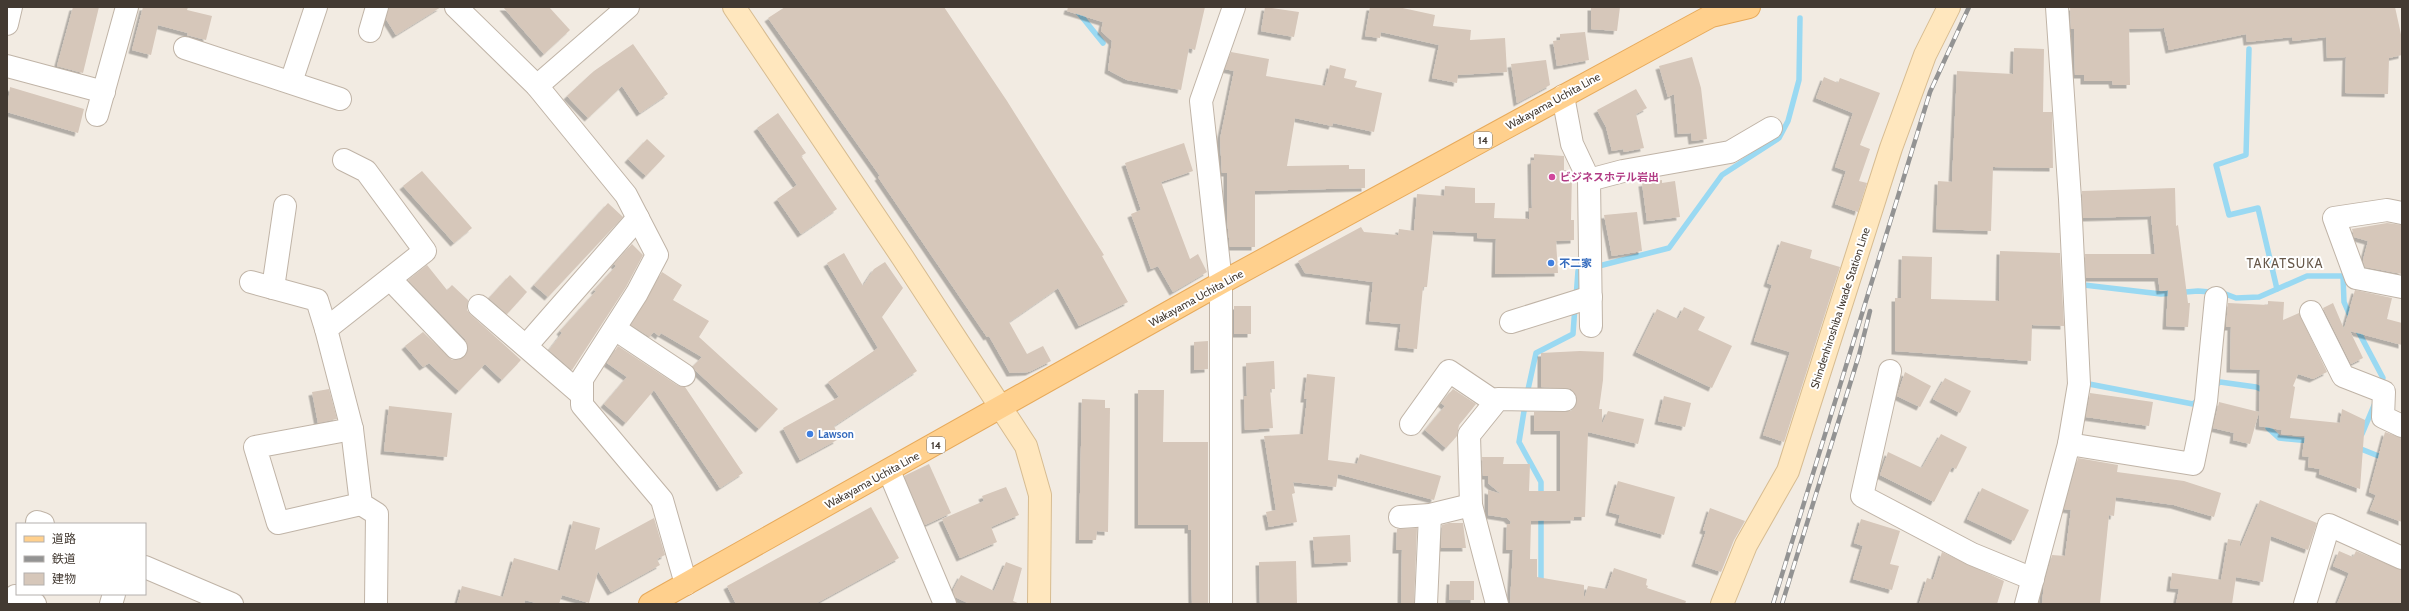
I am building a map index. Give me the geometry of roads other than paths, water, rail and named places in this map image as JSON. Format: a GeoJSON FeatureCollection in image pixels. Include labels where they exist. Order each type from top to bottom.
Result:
{"type":"FeatureCollection","features":[{"type":"Feature","properties":{"kind":"main road","name":"Wakayama Uchita Line"},"geometry":{"type":"LineString","coordinates":[[650,604],[1002,408],[1221,283],[1563,96],[1711,16],[1749,7]]}},
{"type":"Feature","properties":{"kind":"street"},"geometry":{"type":"LineString","coordinates":[[7,24],[11,7]]}},
{"type":"Feature","properties":{"kind":"street"},"geometry":{"type":"LineString","coordinates":[[97,115],[127,7]]}},
{"type":"Feature","properties":{"kind":"street"},"geometry":{"type":"LineString","coordinates":[[291,82],[316,7]]}},
{"type":"Feature","properties":{"kind":"street"},"geometry":{"type":"LineString","coordinates":[[370,31],[377,7]]}},
{"type":"Feature","properties":{"kind":"street"},"geometry":{"type":"LineString","coordinates":[[456,7],[537,86],[626,195],[657,255],[637,293],[582,379],[582,405],[662,500],[686,584]]}},
{"type":"Feature","properties":{"kind":"street"},"geometry":{"type":"LineString","coordinates":[[537,86],[628,7]]}},
{"type":"Feature","properties":{"kind":"street"},"geometry":{"type":"LineString","coordinates":[[734,7],[1026,446],[1040,495],[1039,604]]}},
{"type":"Feature","properties":{"kind":"street"},"geometry":{"type":"LineString","coordinates":[[1221,604],[1221,283],[1201,101],[1234,7]]}},
{"type":"Feature","properties":{"kind":"street","name":"Shindenhiroshiba Iwade Station Line"},"geometry":{"type":"LineString","coordinates":[[1722,604],[1746,545],[1788,471],[1891,148],[1925,54],[1949,7]]}},
{"type":"Feature","properties":{"kind":"street"},"geometry":{"type":"LineString","coordinates":[[2026,604],[2069,444],[2079,384],[2070,199],[2057,7]]}},
{"type":"Feature","properties":{"kind":"street"},"geometry":{"type":"LineString","coordinates":[[185,48],[340,99]]}},
{"type":"Feature","properties":{"kind":"street"},"geometry":{"type":"LineString","coordinates":[[7,66],[104,92]]}},
{"type":"Feature","properties":{"kind":"street"},"geometry":{"type":"LineString","coordinates":[[1563,96],[1572,144],[1589,180],[1591,326]]}},
{"type":"Feature","properties":{"kind":"street"},"geometry":{"type":"LineString","coordinates":[[1589,180],[1623,171],[1730,152],[1771,128]]}},
{"type":"Feature","properties":{"kind":"street"},"geometry":{"type":"LineString","coordinates":[[326,329],[425,251],[366,172],[344,160]]}},
{"type":"Feature","properties":{"kind":"street"},"geometry":{"type":"LineString","coordinates":[[273,288],[285,206]]}},
{"type":"Feature","properties":{"kind":"street"},"geometry":{"type":"LineString","coordinates":[[2402,213],[2387,210],[2334,218],[2356,278],[2402,287]]}},
{"type":"Feature","properties":{"kind":"street"},"geometry":{"type":"LineString","coordinates":[[526,346],[638,218]]}},
{"type":"Feature","properties":{"kind":"street"},"geometry":{"type":"LineString","coordinates":[[390,279],[456,348]]}},
{"type":"Feature","properties":{"kind":"street"},"geometry":{"type":"LineString","coordinates":[[251,282],[317,300],[352,429],[361,504]]}},
{"type":"Feature","properties":{"kind":"street"},"geometry":{"type":"LineString","coordinates":[[1511,322],[1591,297]]}},
{"type":"Feature","properties":{"kind":"street"},"geometry":{"type":"LineString","coordinates":[[2069,444],[2193,464],[2206,401],[2216,298]]}},
{"type":"Feature","properties":{"kind":"street"},"geometry":{"type":"LineString","coordinates":[[479,306],[582,395]]}},
{"type":"Feature","properties":{"kind":"street"},"geometry":{"type":"LineString","coordinates":[[2311,312],[2343,376],[2384,392],[2383,417],[2402,426]]}},
{"type":"Feature","properties":{"kind":"street"},"geometry":{"type":"LineString","coordinates":[[614,329],[684,375]]}},
{"type":"Feature","properties":{"kind":"street"},"geometry":{"type":"LineString","coordinates":[[1411,424],[1448,370],[1495,402]]}},
{"type":"Feature","properties":{"kind":"street"},"geometry":{"type":"LineString","coordinates":[[1890,370],[1862,496],[1972,554],[2033,579]]}},
{"type":"Feature","properties":{"kind":"street"},"geometry":{"type":"LineString","coordinates":[[1497,604],[1471,505],[1469,435],[1498,399],[1565,400]]}},
{"type":"Feature","properties":{"kind":"street"},"geometry":{"type":"LineString","coordinates":[[352,429],[255,447],[278,523],[361,504],[377,514],[376,604]]}},
{"type":"Feature","properties":{"kind":"street"},"geometry":{"type":"LineString","coordinates":[[889,471],[944,604]]}},
{"type":"Feature","properties":{"kind":"street"},"geometry":{"type":"LineString","coordinates":[[1400,517],[1430,515],[1471,505]]}},
{"type":"Feature","properties":{"kind":"street"},"geometry":{"type":"LineString","coordinates":[[1426,604],[1430,515]]}},
{"type":"Feature","properties":{"kind":"street"},"geometry":{"type":"LineString","coordinates":[[2305,604],[2329,525],[2402,558]]}},
{"type":"Feature","properties":{"kind":"street"},"geometry":{"type":"LineString","coordinates":[[146,567],[232,604]]}},
{"type":"Feature","properties":{"kind":"street"},"geometry":{"type":"LineString","coordinates":[[15,596],[35,604]]}},
{"type":"Feature","properties":{"kind":"waterway"},"geometry":{"type":"LineString","coordinates":[[1074,7],[1103,43]]}},
{"type":"Feature","properties":{"kind":"waterway"},"geometry":{"type":"LineString","coordinates":[[1595,267],[1669,248],[1722,175],[1779,138],[1788,121],[1799,80],[1800,18]]}},
{"type":"Feature","properties":{"kind":"waterway"},"geometry":{"type":"LineString","coordinates":[[2249,49],[2246,155],[2216,165],[2229,215],[2258,208],[2277,289]]}},
{"type":"Feature","properties":{"kind":"waterway"},"geometry":{"type":"LineString","coordinates":[[1576,298],[1578,271],[1586,269]]}},
{"type":"Feature","properties":{"kind":"waterway"},"geometry":{"type":"LineString","coordinates":[[2084,285],[2161,294],[2198,291],[2223,293],[2236,298],[2259,297],[2307,276],[2343,276],[2344,302],[2351,318]]}},
{"type":"Feature","properties":{"kind":"waterway"},"geometry":{"type":"LineString","coordinates":[[1527,394],[1536,353],[1573,334],[1575,306]]}},
{"type":"Feature","properties":{"kind":"waterway"},"geometry":{"type":"LineString","coordinates":[[2356,327],[2383,378],[2380,386]]}},
{"type":"Feature","properties":{"kind":"waterway"},"geometry":{"type":"LineString","coordinates":[[2213,387],[2220,382],[2256,387],[2265,391]]}},
{"type":"Feature","properties":{"kind":"waterway"},"geometry":{"type":"LineString","coordinates":[[2089,384],[2193,404],[2199,399]]}},
{"type":"Feature","properties":{"kind":"waterway"},"geometry":{"type":"LineString","coordinates":[[2362,434],[2375,403]]}},
{"type":"Feature","properties":{"kind":"waterway"},"geometry":{"type":"LineString","coordinates":[[1525,405],[1519,442],[1541,482],[1541,498]]}},
{"type":"Feature","properties":{"kind":"waterway"},"geometry":{"type":"LineString","coordinates":[[2270,421],[2268,428],[2279,438],[2310,441]]}},
{"type":"Feature","properties":{"kind":"waterway"},"geometry":{"type":"LineString","coordinates":[[2356,447],[2386,459]]}},
{"type":"Feature","properties":{"kind":"waterway"},"geometry":{"type":"LineString","coordinates":[[1541,514],[1541,584]]}},
{"type":"Feature","properties":{"kind":"railway"},"geometry":{"type":"LineString","coordinates":[[1773,604],[1930,92],[1969,7]]}},
{"type":"Feature","properties":{"kind":"railway"},"geometry":{"type":"LineString","coordinates":[[1782,604],[1859,355],[1870,311]]}},
{"type":"Feature","properties":{"kind":"place","name":"ビジネスホテル岩出"},"geometry":{"type":"Point","coordinates":[1552,177]}},
{"type":"Feature","properties":{"kind":"place","name":"不二家"},"geometry":{"type":"Point","coordinates":[1551,263]}},
{"type":"Feature","properties":{"kind":"place","name":"Lawson"},"geometry":{"type":"Point","coordinates":[810,434]}},
{"type":"Feature","properties":{"kind":"district","name":"TAKATSUKA"},"geometry":{"type":"Point","coordinates":[2285,263]}}]}
